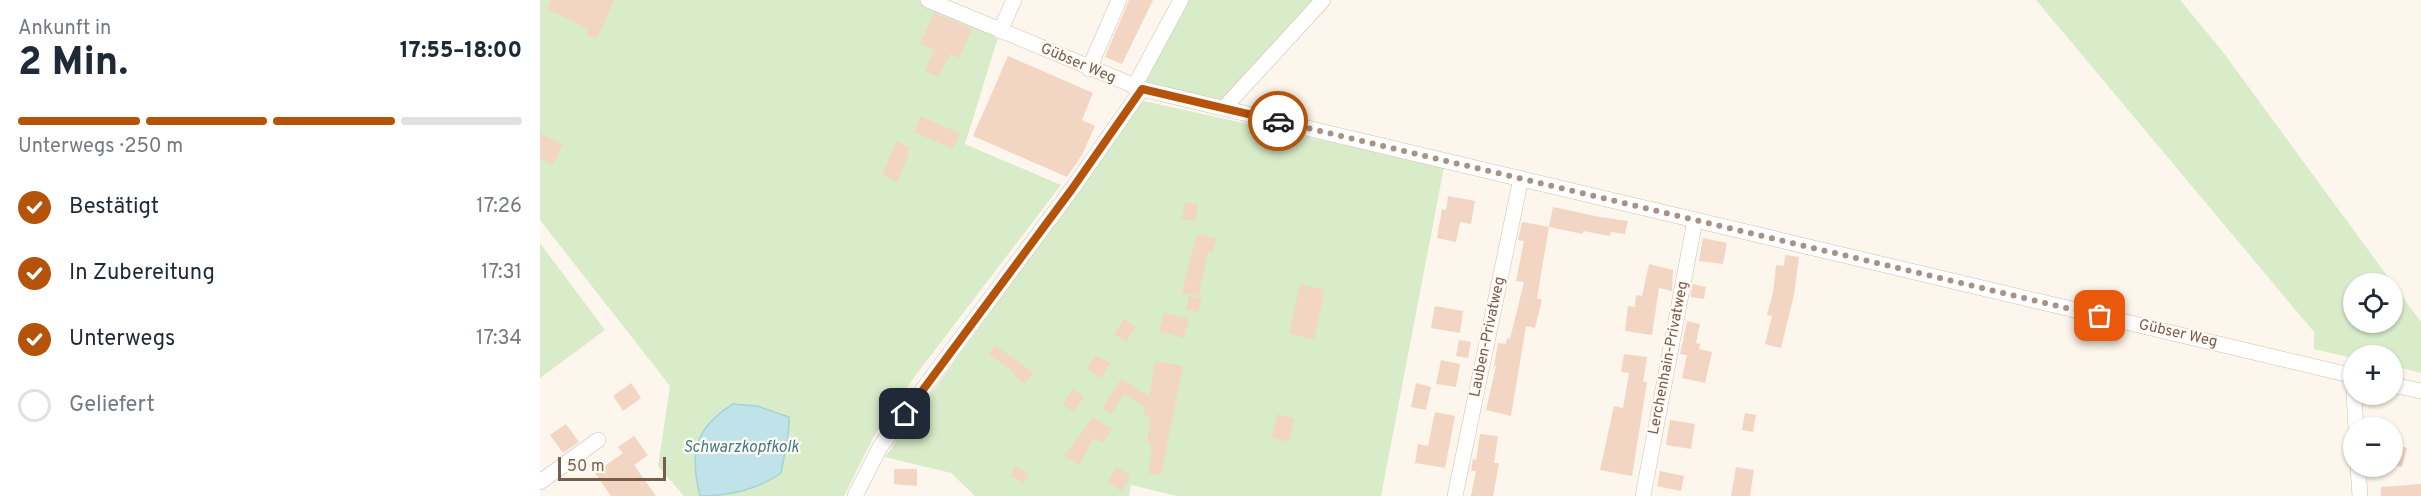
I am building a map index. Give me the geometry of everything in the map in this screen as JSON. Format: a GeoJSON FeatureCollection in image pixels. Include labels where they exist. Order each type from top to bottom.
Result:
{"type":"FeatureCollection","features":[{"type":"Feature","properties":{"kind":"street","name":"Gübser Weg"},"geometry":{"type":"LineString","coordinates":[[928,0],[1138,88],[1521,178],[2343,378]]}},
{"type":"Feature","properties":{"kind":"street"},"geometry":{"type":"LineString","coordinates":[[1000,31],[1014,0]]}},
{"type":"Feature","properties":{"kind":"street"},"geometry":{"type":"LineString","coordinates":[[1089,69],[1119,0]]}},
{"type":"Feature","properties":{"kind":"street"},"geometry":{"type":"LineString","coordinates":[[855,496],[880,447],[1065,199],[1138,88],[1181,0]]}},
{"type":"Feature","properties":{"kind":"street"},"geometry":{"type":"LineString","coordinates":[[1224,108],[1323,0]]}},
{"type":"Feature","properties":{"kind":"street","name":"Lauben-Privatweg"},"geometry":{"type":"LineString","coordinates":[[1455,496],[1521,178]]}},
{"type":"Feature","properties":{"kind":"street","name":"Lerchenhain-Privatweg"},"geometry":{"type":"LineString","coordinates":[[1643,496],[1695,220]]}},
{"type":"Feature","properties":{"kind":"street"},"geometry":{"type":"LineString","coordinates":[[2403,387],[2421,391]]}},
{"type":"Feature","properties":{"kind":"street"},"geometry":{"type":"LineString","coordinates":[[540,482],[598,440]]}},
{"type":"Feature","properties":{"kind":"street"},"geometry":{"type":"LineString","coordinates":[[2359,477],[2360,496]]}},
{"type":"Feature","properties":{"kind":"green space"},"geometry":{"type":"Polygon","coordinates":[[[540,0],[928,0],[1000,31],[965,144],[1061,185],[912,380],[875,434],[844,496],[714,496],[756,487],[781,473],[784,448],[790,435],[696,479],[700,496],[684,496],[658,466],[670,386],[540,220],[540,0]]]}},
{"type":"Feature","properties":{"kind":"green space"},"geometry":{"type":"Polygon","coordinates":[[[1181,0],[1323,0],[1224,108],[1142,89],[1181,0]]]}},
{"type":"Feature","properties":{"kind":"green space"},"geometry":{"type":"Polygon","coordinates":[[[2036,0],[2180,0],[2223,52],[2385,273],[2343,273],[2343,333],[2403,333],[2403,297],[2421,322],[2421,373],[2403,368],[2403,345],[2343,345],[2343,356],[2314,349],[2314,332],[2036,0]]]}},
{"type":"Feature","properties":{"kind":"green space"},"geometry":{"type":"Polygon","coordinates":[[[1139,100],[1444,167],[1381,496],[1177,496],[1131,485],[1129,496],[975,496],[951,473],[885,457],[1078,191],[1139,100]]]}},
{"type":"Feature","properties":{"kind":"green space"},"geometry":{"type":"Polygon","coordinates":[[[540,243],[605,330],[540,378],[540,243]]]}},
{"type":"Feature","properties":{"kind":"water","name":"Schwarzkopfkolk"},"geometry":{"type":"Polygon","coordinates":[[[733,404],[757,406],[789,417],[788,438],[781,473],[762,484],[742,491],[700,496],[695,466],[698,443],[710,422],[733,404]]]}},
{"type":"Feature","properties":{"kind":"building"},"geometry":{"type":"Polygon","coordinates":[[[551,0],[614,0],[597,39],[586,35],[589,29],[547,9],[551,0]]]}},
{"type":"Feature","properties":{"kind":"building"},"geometry":{"type":"Polygon","coordinates":[[[1129,0],[1153,0],[1122,64],[1105,57],[1129,0]]]}},
{"type":"Feature","properties":{"kind":"building"},"geometry":{"type":"Polygon","coordinates":[[[934,13],[972,29],[959,58],[950,54],[939,77],[925,71],[934,50],[920,44],[934,13]]]}},
{"type":"Feature","properties":{"kind":"building"},"geometry":{"type":"Polygon","coordinates":[[[1008,56],[1093,93],[1082,120],[1095,126],[1082,155],[1067,177],[973,136],[1008,56]]]}},
{"type":"Feature","properties":{"kind":"building"},"geometry":{"type":"Polygon","coordinates":[[[920,116],[960,133],[953,149],[914,132],[920,116]]]}},
{"type":"Feature","properties":{"kind":"building"},"geometry":{"type":"Polygon","coordinates":[[[540,134],[563,144],[553,165],[540,159],[540,134]]]}},
{"type":"Feature","properties":{"kind":"building"},"geometry":{"type":"Polygon","coordinates":[[[896,141],[909,147],[897,182],[882,175],[896,141]]]}},
{"type":"Feature","properties":{"kind":"building"},"geometry":{"type":"Polygon","coordinates":[[[1448,196],[1475,201],[1471,224],[1460,222],[1456,242],[1437,238],[1442,209],[1446,210],[1448,196]]]}},
{"type":"Feature","properties":{"kind":"building"},"geometry":{"type":"Polygon","coordinates":[[[1185,202],[1198,204],[1195,221],[1182,219],[1185,202]]]}},
{"type":"Feature","properties":{"kind":"building"},"geometry":{"type":"Polygon","coordinates":[[[1553,207],[1628,221],[1625,234],[1611,232],[1610,236],[1583,231],[1583,234],[1549,227],[1553,207]]]}},
{"type":"Feature","properties":{"kind":"building"},"geometry":{"type":"Polygon","coordinates":[[[1522,222],[1549,227],[1537,298],[1542,300],[1535,328],[1526,326],[1511,416],[1486,410],[1496,366],[1494,366],[1498,343],[1506,344],[1507,338],[1510,339],[1524,282],[1516,281],[1524,241],[1518,240],[1522,222]]]}},
{"type":"Feature","properties":{"kind":"building"},"geometry":{"type":"Polygon","coordinates":[[[1197,234],[1217,238],[1213,252],[1208,251],[1199,296],[1182,293],[1197,234]]]}},
{"type":"Feature","properties":{"kind":"building"},"geometry":{"type":"Polygon","coordinates":[[[1703,238],[1727,243],[1723,264],[1699,261],[1703,238]]]}},
{"type":"Feature","properties":{"kind":"building"},"geometry":{"type":"Polygon","coordinates":[[[1785,255],[1799,257],[1794,295],[1781,348],[1765,344],[1772,316],[1767,315],[1773,293],[1776,265],[1784,266],[1785,255]]]}},
{"type":"Feature","properties":{"kind":"building"},"geometry":{"type":"Polygon","coordinates":[[[1649,264],[1673,270],[1672,291],[1659,288],[1652,335],[1625,331],[1628,306],[1635,307],[1636,295],[1642,296],[1649,264]]]}},
{"type":"Feature","properties":{"kind":"building"},"geometry":{"type":"Polygon","coordinates":[[[1300,284],[1325,290],[1314,339],[1289,334],[1300,284]]]}},
{"type":"Feature","properties":{"kind":"building"},"geometry":{"type":"Polygon","coordinates":[[[1693,284],[1706,287],[1704,299],[1690,297],[1693,284]]]}},
{"type":"Feature","properties":{"kind":"building"},"geometry":{"type":"Polygon","coordinates":[[[1189,296],[1202,299],[1198,312],[1186,309],[1189,296]]]}},
{"type":"Feature","properties":{"kind":"building"},"geometry":{"type":"Polygon","coordinates":[[[1435,306],[1463,311],[1460,333],[1431,328],[1435,306]]]}},
{"type":"Feature","properties":{"kind":"building"},"geometry":{"type":"Polygon","coordinates":[[[1164,313],[1189,319],[1184,338],[1159,331],[1164,313]]]}},
{"type":"Feature","properties":{"kind":"building"},"geometry":{"type":"Polygon","coordinates":[[[1124,319],[1136,327],[1126,342],[1114,334],[1124,319]]]}},
{"type":"Feature","properties":{"kind":"building"},"geometry":{"type":"Polygon","coordinates":[[[1687,321],[1700,324],[1696,343],[1700,344],[1699,349],[1712,352],[1705,383],[1682,378],[1687,355],[1680,354],[1687,321]]]}},
{"type":"Feature","properties":{"kind":"building"},"geometry":{"type":"Polygon","coordinates":[[[1459,340],[1471,342],[1468,358],[1456,356],[1459,340]]]}},
{"type":"Feature","properties":{"kind":"building"},"geometry":{"type":"Polygon","coordinates":[[[995,345],[1034,373],[1024,384],[1013,375],[1015,373],[989,354],[995,345]]]}},
{"type":"Feature","properties":{"kind":"building"},"geometry":{"type":"Polygon","coordinates":[[[1624,354],[1647,357],[1643,382],[1647,382],[1632,476],[1600,470],[1614,406],[1623,408],[1629,373],[1621,372],[1624,354]]]}},
{"type":"Feature","properties":{"kind":"building"},"geometry":{"type":"Polygon","coordinates":[[[1095,355],[1110,363],[1101,378],[1087,369],[1095,355]]]}},
{"type":"Feature","properties":{"kind":"building"},"geometry":{"type":"Polygon","coordinates":[[[1441,360],[1460,364],[1456,387],[1436,384],[1441,360]]]}},
{"type":"Feature","properties":{"kind":"building"},"geometry":{"type":"Polygon","coordinates":[[[1155,361],[1183,366],[1161,475],[1148,473],[1152,451],[1150,450],[1151,443],[1147,442],[1151,417],[1144,416],[1145,407],[1124,394],[1111,414],[1102,408],[1121,379],[1149,396],[1155,361]]]}},
{"type":"Feature","properties":{"kind":"building"},"geometry":{"type":"Polygon","coordinates":[[[631,383],[641,398],[623,411],[613,396],[631,383]]]}},
{"type":"Feature","properties":{"kind":"building"},"geometry":{"type":"Polygon","coordinates":[[[1416,383],[1431,387],[1426,410],[1411,407],[1416,383]]]}},
{"type":"Feature","properties":{"kind":"building"},"geometry":{"type":"Polygon","coordinates":[[[1073,389],[1084,397],[1074,412],[1063,404],[1073,389]]]}},
{"type":"Feature","properties":{"kind":"building"},"geometry":{"type":"Polygon","coordinates":[[[1435,412],[1455,416],[1445,468],[1415,463],[1418,444],[1428,446],[1435,412]]]}},
{"type":"Feature","properties":{"kind":"building"},"geometry":{"type":"Polygon","coordinates":[[[1745,413],[1756,415],[1753,432],[1742,430],[1745,413]]]}},
{"type":"Feature","properties":{"kind":"building"},"geometry":{"type":"Polygon","coordinates":[[[1277,414],[1294,418],[1289,442],[1272,438],[1277,414]]]}},
{"type":"Feature","properties":{"kind":"building"},"geometry":{"type":"Polygon","coordinates":[[[1093,417],[1112,429],[1102,443],[1094,438],[1079,465],[1064,456],[1093,417]]]}},
{"type":"Feature","properties":{"kind":"building"},"geometry":{"type":"Polygon","coordinates":[[[1670,420],[1695,424],[1691,449],[1666,445],[1670,420]]]}},
{"type":"Feature","properties":{"kind":"building"},"geometry":{"type":"Polygon","coordinates":[[[566,424],[579,442],[563,453],[550,435],[566,424]]]}},
{"type":"Feature","properties":{"kind":"building"},"geometry":{"type":"Polygon","coordinates":[[[1480,434],[1498,436],[1494,463],[1499,463],[1493,496],[1471,496],[1476,471],[1471,471],[1473,459],[1476,460],[1480,434]]]}},
{"type":"Feature","properties":{"kind":"building"},"geometry":{"type":"Polygon","coordinates":[[[634,436],[648,455],[634,465],[656,496],[611,496],[595,473],[623,453],[618,447],[634,436]]]}},
{"type":"Feature","properties":{"kind":"building"},"geometry":{"type":"Polygon","coordinates":[[[2403,447],[2407,448],[2403,463],[2403,447]]]}},
{"type":"Feature","properties":{"kind":"building"},"geometry":{"type":"Polygon","coordinates":[[[1014,467],[1029,474],[1024,483],[1011,476],[1014,467]]]}},
{"type":"Feature","properties":{"kind":"building"},"geometry":{"type":"Polygon","coordinates":[[[1116,467],[1131,476],[1121,491],[1107,482],[1116,467]]]}},
{"type":"Feature","properties":{"kind":"building"},"geometry":{"type":"Polygon","coordinates":[[[1736,467],[1754,470],[1750,496],[1731,496],[1736,467]]]}},
{"type":"Feature","properties":{"kind":"building"},"geometry":{"type":"Polygon","coordinates":[[[894,469],[917,469],[917,486],[894,484],[894,469]]]}},
{"type":"Feature","properties":{"kind":"building"},"geometry":{"type":"Polygon","coordinates":[[[1660,471],[1684,476],[1681,491],[1657,486],[1660,471]]]}},
{"type":"Feature","properties":{"kind":"building"},"geometry":{"type":"Polygon","coordinates":[[[2421,484],[2421,496],[2381,496],[2381,487],[2421,484]]]}},
{"type":"Feature","properties":{"kind":"way so far"},"geometry":{"type":"LineString","coordinates":[[1278,121],[2100,316]]}},
{"type":"Feature","properties":{"kind":"route"},"geometry":{"type":"LineString","coordinates":[[905,414],[1072,189],[1142,89],[1278,121]]}}]}
